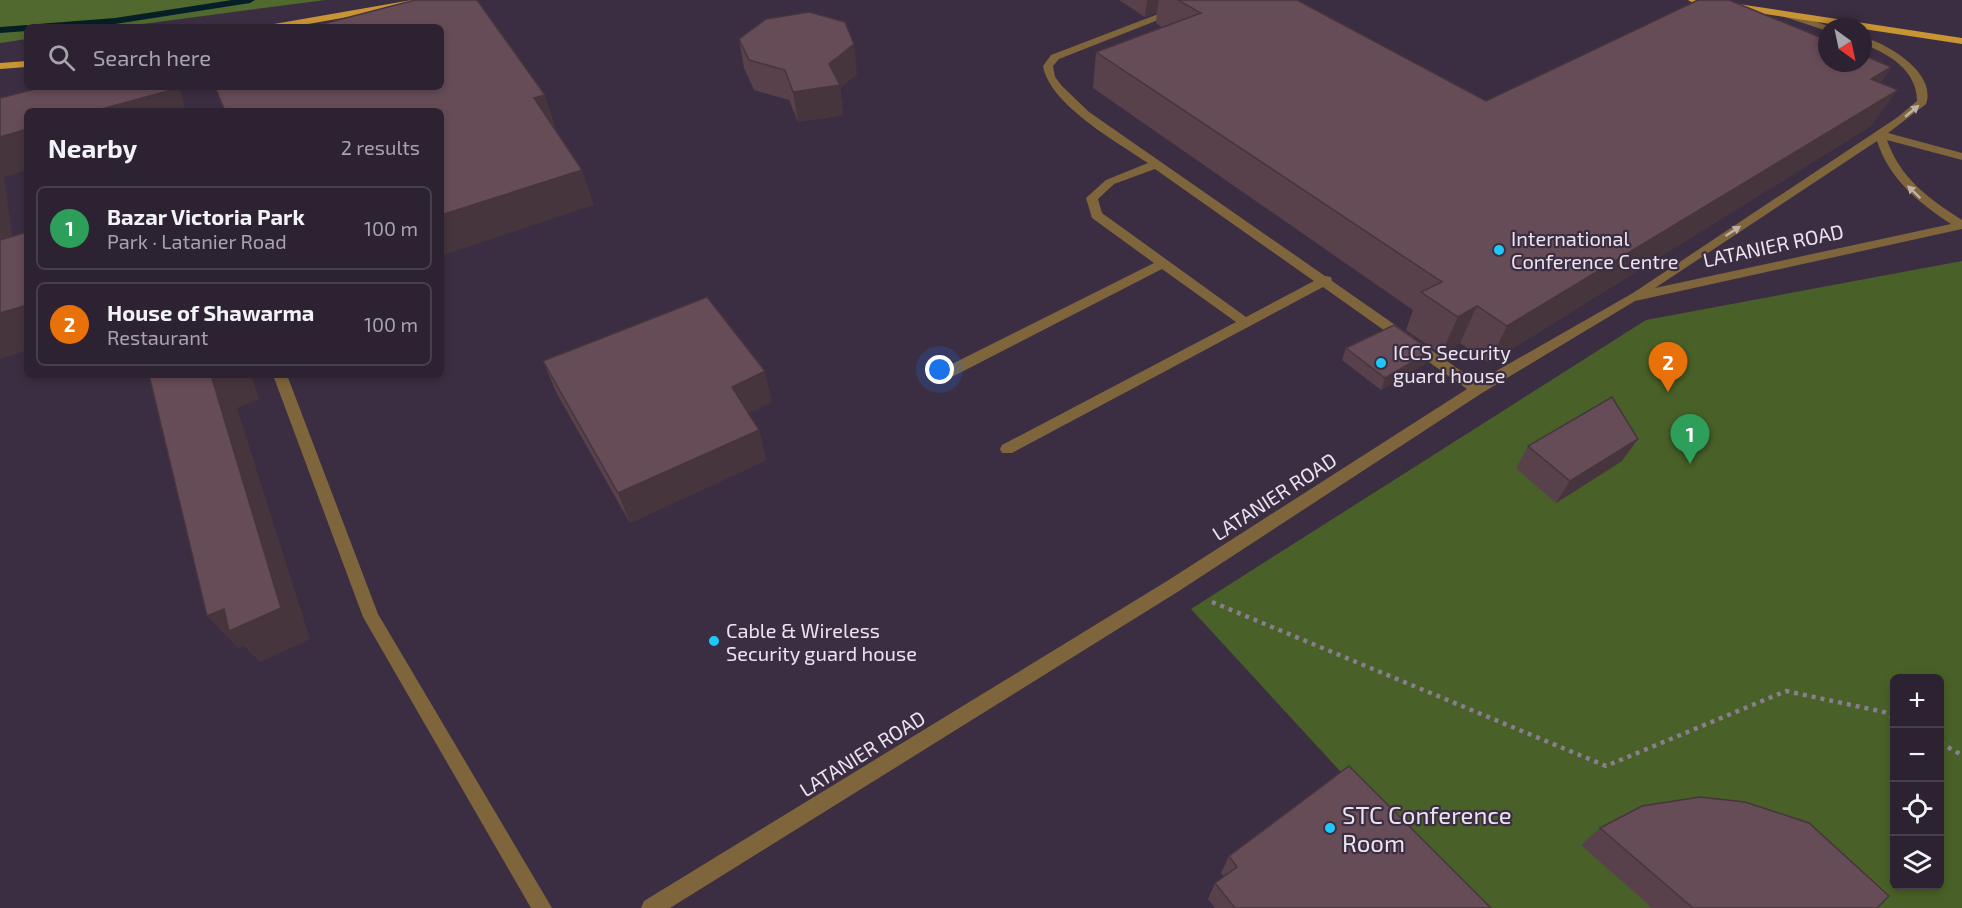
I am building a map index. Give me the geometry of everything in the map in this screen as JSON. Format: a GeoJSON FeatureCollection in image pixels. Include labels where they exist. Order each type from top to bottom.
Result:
{"type":"FeatureCollection","features":[{"type":"Feature","properties":{"kind":"main road"},"geometry":{"type":"LineString","coordinates":[[291,24],[428,0]]}},
{"type":"Feature","properties":{"kind":"main road"},"geometry":{"type":"LineString","coordinates":[[1693,0],[1962,42]]}},
{"type":"Feature","properties":{"kind":"main road"},"geometry":{"type":"LineString","coordinates":[[1886,29],[1962,32]]}},
{"type":"Feature","properties":{"kind":"main road"},"geometry":{"type":"LineString","coordinates":[[0,66],[24,64]]}},
{"type":"Feature","properties":{"kind":"street"},"geometry":{"type":"LineString","coordinates":[[1204,0],[1055,57],[1048,66],[1050,77],[1085,114],[1154,165],[1326,280],[1477,389]]}},
{"type":"Feature","properties":{"kind":"street"},"geometry":{"type":"LineString","coordinates":[[1788,15],[1818,25]]}},
{"type":"Feature","properties":{"kind":"street"},"geometry":{"type":"LineString","coordinates":[[1631,297],[1880,134],[1922,102],[1924,91],[1918,77],[1889,53],[1872,44]]}},
{"type":"Feature","properties":{"kind":"street"},"geometry":{"type":"LineString","coordinates":[[1880,134],[1962,157]]}},
{"type":"Feature","properties":{"kind":"street"},"geometry":{"type":"LineString","coordinates":[[1880,134],[1884,153],[1907,186],[1922,200],[1962,225]]}},
{"type":"Feature","properties":{"kind":"street"},"geometry":{"type":"LineString","coordinates":[[1154,165],[1110,182],[1092,198],[1096,214],[1246,323]]}},
{"type":"Feature","properties":{"kind":"street","name":"LATANIER ROAD"},"geometry":{"type":"LineString","coordinates":[[651,908],[1173,586],[1477,389],[1631,297],[1962,225]]}},
{"type":"Feature","properties":{"kind":"street"},"geometry":{"type":"LineString","coordinates":[[941,376],[1164,263]]}},
{"type":"Feature","properties":{"kind":"street"},"geometry":{"type":"LineString","coordinates":[[1007,449],[1326,280]]}},
{"type":"Feature","properties":{"kind":"street"},"geometry":{"type":"LineString","coordinates":[[281,378],[371,617],[542,908]]}},
{"type":"Feature","properties":{"kind":"path"},"geometry":{"type":"LineString","coordinates":[[1173,586],[1606,766],[1786,691],[1884,712],[1890,716]]}},
{"type":"Feature","properties":{"kind":"path"},"geometry":{"type":"LineString","coordinates":[[1944,745],[1962,755]]}},
{"type":"Feature","properties":{"kind":"green space"},"geometry":{"type":"Polygon","coordinates":[[[0,0],[325,0],[143,24],[24,24],[24,39],[0,43],[0,0]]]}},
{"type":"Feature","properties":{"kind":"green space"},"geometry":{"type":"Polygon","coordinates":[[[1962,261],[1962,908],[1466,908],[1191,609],[1646,320],[1962,261]]]}},
{"type":"Feature","properties":{"kind":"building"},"geometry":{"type":"Polygon","coordinates":[[[415,0],[477,0],[545,95],[534,98],[582,170],[444,214],[444,108],[224,108],[216,90],[444,90],[444,24],[323,24],[415,0]]]}},
{"type":"Feature","properties":{"kind":"building","name":"International Conference Centre"},"geometry":{"type":"Polygon","coordinates":[[[1178,0],[1297,0],[1486,101],[1698,0],[1729,0],[1818,36],[1818,72],[1872,72],[1872,59],[1891,67],[1871,79],[1898,90],[1507,326],[1477,306],[1458,317],[1421,292],[1442,282],[1096,52],[1201,13],[1178,0]]]}},
{"type":"Feature","properties":{"kind":"building"},"geometry":{"type":"Polygon","coordinates":[[[809,12],[845,22],[854,44],[829,64],[840,85],[793,92],[785,70],[749,60],[739,39],[766,19],[809,12]]]}},
{"type":"Feature","properties":{"kind":"building"},"geometry":{"type":"Polygon","coordinates":[[[31,90],[168,91],[105,108],[24,108],[24,130],[0,137],[0,98],[31,90]]]}},
{"type":"Feature","properties":{"kind":"building"},"geometry":{"type":"Polygon","coordinates":[[[24,233],[24,306],[0,313],[0,240],[24,233]]]}},
{"type":"Feature","properties":{"kind":"building"},"geometry":{"type":"Polygon","coordinates":[[[707,297],[765,371],[732,387],[759,430],[618,493],[543,361],[707,297]]]}},
{"type":"Feature","properties":{"kind":"building"},"geometry":{"type":"Polygon","coordinates":[[[1394,325],[1431,351],[1385,378],[1346,348],[1394,325]]]}},
{"type":"Feature","properties":{"kind":"building"},"geometry":{"type":"Polygon","coordinates":[[[150,378],[212,378],[281,608],[229,631],[224,609],[207,616],[150,378]]]}},
{"type":"Feature","properties":{"kind":"building"},"geometry":{"type":"Polygon","coordinates":[[[1612,397],[1638,439],[1570,481],[1528,446],[1612,397]]]}},
{"type":"Feature","properties":{"kind":"building","name":"STC Conference Room"},"geometry":{"type":"Polygon","coordinates":[[[1349,766],[1491,908],[1235,908],[1215,883],[1237,867],[1229,856],[1349,766]]]}},
{"type":"Feature","properties":{"kind":"building"},"geometry":{"type":"Polygon","coordinates":[[[1700,797],[1745,802],[1809,823],[1889,896],[1877,908],[1693,908],[1600,828],[1642,806],[1700,797]]]}},
{"type":"Feature","properties":{"kind":"waterway"},"geometry":{"type":"LineString","coordinates":[[76,24],[115,21],[250,0]]}},
{"type":"Feature","properties":{"kind":"waterway"},"geometry":{"type":"LineString","coordinates":[[0,30],[24,28]]}},
{"type":"Feature","properties":{"kind":"place","name":"International Conference Centre"},"geometry":{"type":"Point","coordinates":[1499,250]}},
{"type":"Feature","properties":{"kind":"place","name":"ICCS Security guard house"},"geometry":{"type":"Point","coordinates":[1381,363]}},
{"type":"Feature","properties":{"kind":"place","name":"House of Shawarma"},"geometry":{"type":"Point","coordinates":[1668,392]}},
{"type":"Feature","properties":{"kind":"place","name":"Bazar Victoria Park"},"geometry":{"type":"Point","coordinates":[1690,464]}},
{"type":"Feature","properties":{"kind":"place","name":"Cable & Wireless Security guard house"},"geometry":{"type":"Point","coordinates":[714,641]}},
{"type":"Feature","properties":{"kind":"place","name":"STC Conference Room"},"geometry":{"type":"Point","coordinates":[1330,828]}}]}
